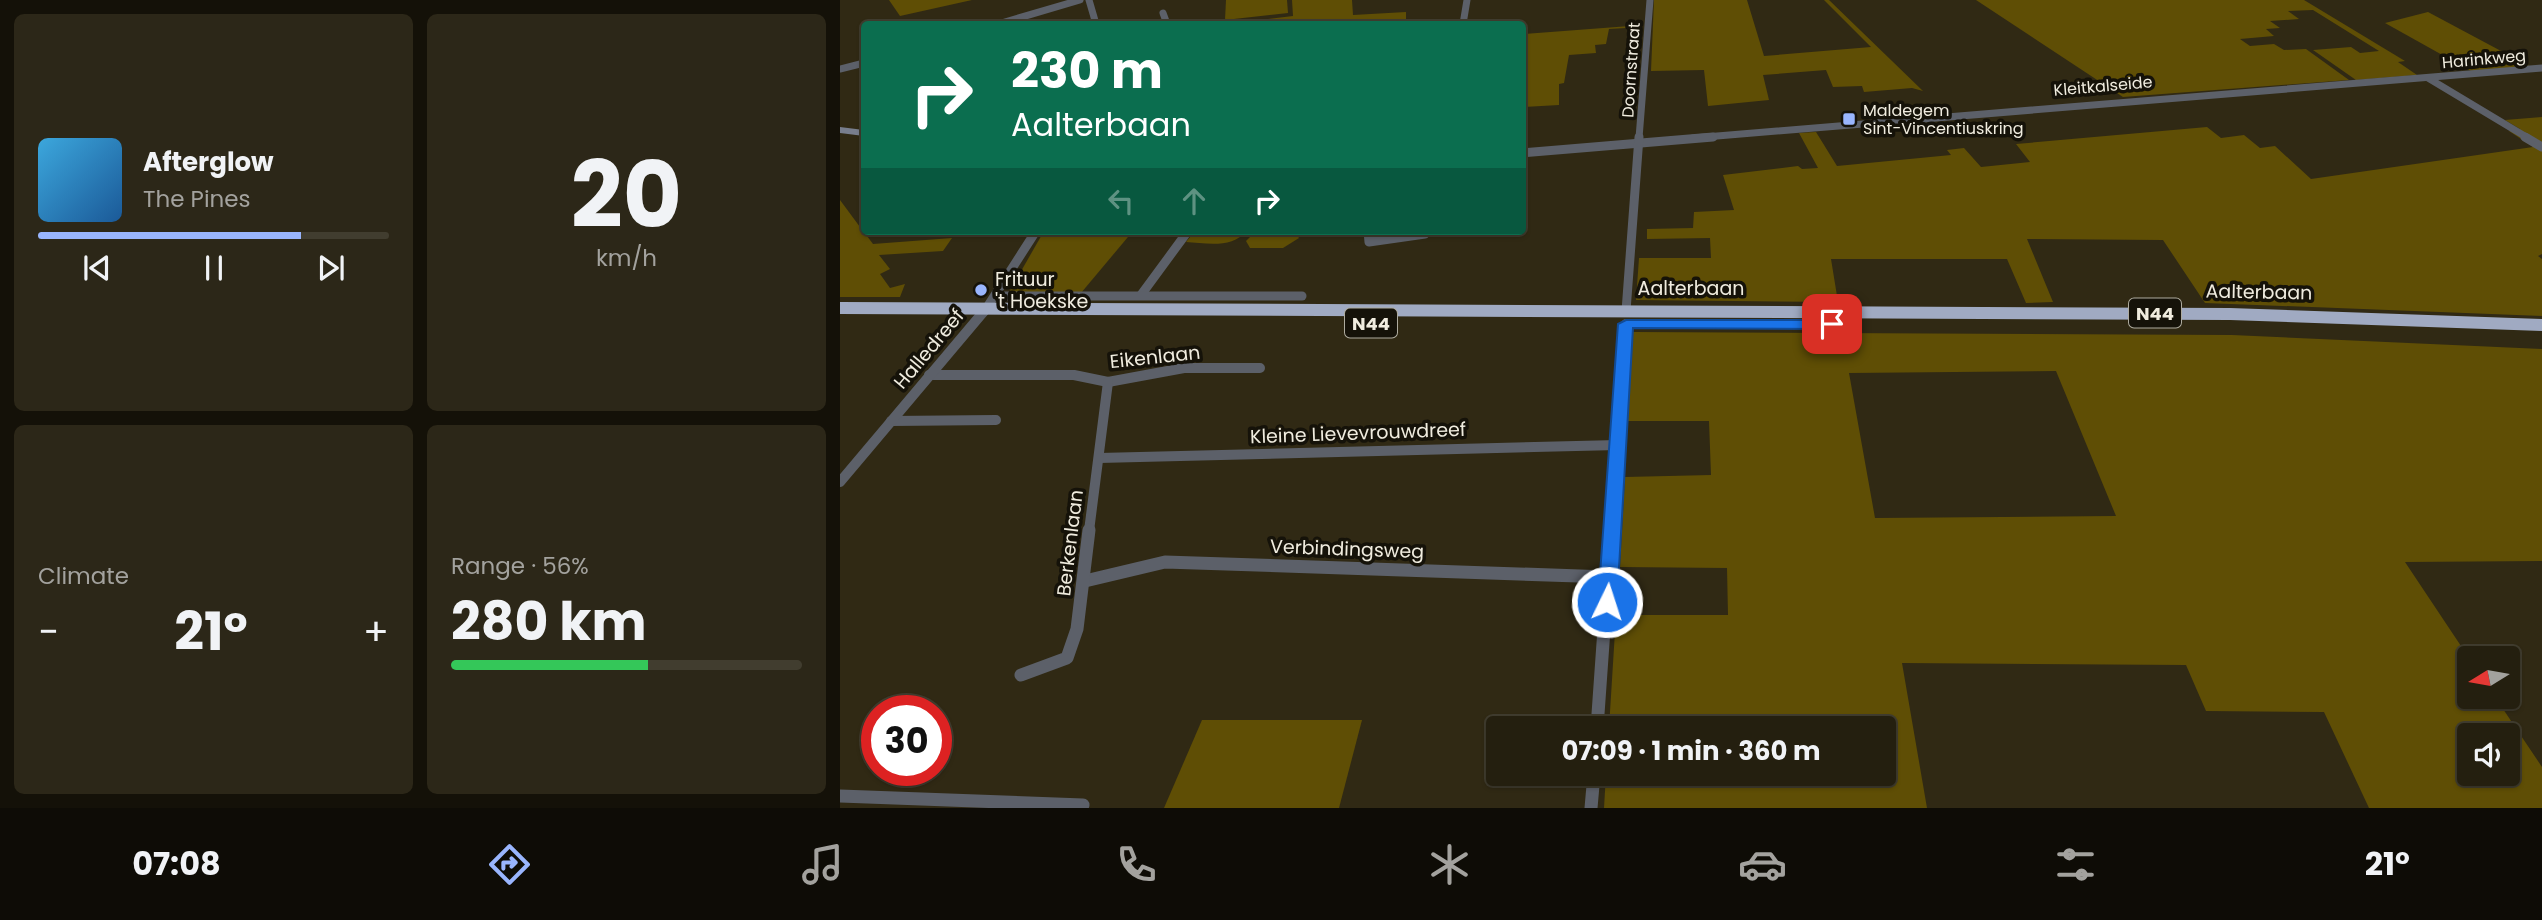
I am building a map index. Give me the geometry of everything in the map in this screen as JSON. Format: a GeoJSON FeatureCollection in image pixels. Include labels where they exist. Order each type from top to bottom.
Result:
{"type":"FeatureCollection","features":[{"type":"Feature","properties":{"kind":"highway","name":"Aalterbaan"},"geometry":{"type":"LineString","coordinates":[[840,308],[2234,327],[2542,338]]}},
{"type":"Feature","properties":{"kind":"highway","name":"Aalterbaan"},"geometry":{"type":"LineString","coordinates":[[840,321],[985,309]]}},
{"type":"Feature","properties":{"kind":"highway","name":"Aalterbaan"},"geometry":{"type":"LineString","coordinates":[[1626,317],[2244,314],[2542,326]]}},
{"type":"Feature","properties":{"kind":"street"},"geometry":{"type":"LineString","coordinates":[[1008,21],[1080,0]]}},
{"type":"Feature","properties":{"kind":"street"},"geometry":{"type":"LineString","coordinates":[[1089,0],[1095,21]]}},
{"type":"Feature","properties":{"kind":"street"},"geometry":{"type":"LineString","coordinates":[[1464,21],[1468,0]]}},
{"type":"Feature","properties":{"kind":"street","name":"Doornstraat"},"geometry":{"type":"LineString","coordinates":[[1598,716],[1650,0]]}},
{"type":"Feature","properties":{"kind":"street"},"geometry":{"type":"LineString","coordinates":[[1163,13],[1166,21]]}},
{"type":"Feature","properties":{"kind":"street"},"geometry":{"type":"LineString","coordinates":[[840,61],[842,69],[861,64]]}},
{"type":"Feature","properties":{"kind":"street","name":"Harinkweg"},"geometry":{"type":"LineString","coordinates":[[2428,78],[2542,68]]}},
{"type":"Feature","properties":{"kind":"street"},"geometry":{"type":"LineString","coordinates":[[2428,78],[2542,147]]}},
{"type":"Feature","properties":{"kind":"street","name":"Kleitkalseide"},"geometry":{"type":"LineString","coordinates":[[1526,152],[2428,78]]}},
{"type":"Feature","properties":{"kind":"street"},"geometry":{"type":"LineString","coordinates":[[840,130],[861,133]]}},
{"type":"Feature","properties":{"kind":"street","name":"Halledreef"},"geometry":{"type":"LineString","coordinates":[[840,482],[985,309],[1033,235]]}},
{"type":"Feature","properties":{"kind":"street"},"geometry":{"type":"LineString","coordinates":[[1141,295],[1188,235]]}},
{"type":"Feature","properties":{"kind":"street"},"geometry":{"type":"LineString","coordinates":[[1368,235],[1369,242],[1418,235]]}},
{"type":"Feature","properties":{"kind":"street","name":"Aalterbaan"},"geometry":{"type":"LineString","coordinates":[[985,309],[1141,295],[1302,296]]}},
{"type":"Feature","properties":{"kind":"street","name":"Eikenlaan"},"geometry":{"type":"LineString","coordinates":[[929,375],[1074,375],[1108,382],[1184,368],[1260,368]]}},
{"type":"Feature","properties":{"kind":"street","name":"Berkenlaan"},"geometry":{"type":"LineString","coordinates":[[1021,675],[1067,658],[1077,629],[1108,382]]}},
{"type":"Feature","properties":{"kind":"street"},"geometry":{"type":"LineString","coordinates":[[891,421],[996,421]]}},
{"type":"Feature","properties":{"kind":"street","name":"Kleine Lievevrouwdreef"},"geometry":{"type":"LineString","coordinates":[[1099,458],[1618,445]]}},
{"type":"Feature","properties":{"kind":"street","name":"Verbindingsweg"},"geometry":{"type":"LineString","coordinates":[[1085,581],[1165,562],[1609,578]]}},
{"type":"Feature","properties":{"kind":"street"},"geometry":{"type":"LineString","coordinates":[[1591,808],[1593,786]]}},
{"type":"Feature","properties":{"kind":"street"},"geometry":{"type":"LineString","coordinates":[[840,796],[1083,805]]}},
{"type":"Feature","properties":{"kind":"shaded area"},"geometry":{"type":"Polygon","coordinates":[[[889,0],[972,0],[900,16],[889,0]]]}},
{"type":"Feature","properties":{"kind":"shaded area"},"geometry":{"type":"Polygon","coordinates":[[[1226,0],[1287,0],[1288,13],[1225,20],[1226,0]]]}},
{"type":"Feature","properties":{"kind":"shaded area"},"geometry":{"type":"Polygon","coordinates":[[[1292,0],[1352,0],[1353,15],[1406,12],[1406,21],[1252,21],[1293,16],[1292,0]]]}},
{"type":"Feature","properties":{"kind":"shaded area"},"geometry":{"type":"Polygon","coordinates":[[[1654,0],[1747,0],[1764,56],[1871,47],[1824,0],[1829,0],[1923,91],[1912,88],[1864,92],[1862,86],[1833,87],[1826,70],[1763,75],[1769,100],[1708,106],[1704,70],[1651,71],[1654,0]]]}},
{"type":"Feature","properties":{"kind":"shaded area"},"geometry":{"type":"Polygon","coordinates":[[[1976,0],[2304,0],[2405,61],[2398,62],[2417,75],[2356,80],[2313,50],[2351,47],[2360,53],[2379,51],[2313,10],[2288,11],[2299,19],[2270,21],[2280,28],[2266,29],[2274,36],[2240,39],[2250,46],[2274,44],[2284,50],[2306,49],[2349,80],[2123,97],[1976,0]]]}},
{"type":"Feature","properties":{"kind":"shaded area"},"geometry":{"type":"Polygon","coordinates":[[[2428,12],[2531,67],[2471,71],[2385,23],[2428,12]]]}},
{"type":"Feature","properties":{"kind":"shaded area"},"geometry":{"type":"Polygon","coordinates":[[[1643,25],[1609,29],[1606,44],[1595,45],[1596,53],[1569,55],[1564,83],[1559,84],[1559,105],[1526,107],[1526,34],[1643,25]]]}},
{"type":"Feature","properties":{"kind":"shaded area"},"geometry":{"type":"Polygon","coordinates":[[[2542,117],[2542,254],[2538,256],[2542,259],[2542,316],[2205,303],[2163,240],[2027,239],[2053,302],[2026,303],[2007,259],[1831,259],[1838,302],[1636,300],[1639,258],[1711,258],[1710,238],[1647,239],[1647,229],[1693,228],[1694,212],[1734,210],[1723,175],[1798,166],[1802,169],[1818,168],[1799,133],[1816,132],[1837,166],[1951,155],[1947,150],[1964,148],[1981,167],[2030,162],[2016,144],[2207,127],[2221,138],[2244,135],[2260,148],[2275,146],[2311,179],[2533,147],[2509,131],[2520,129],[2505,120],[2542,117]]]}},
{"type":"Feature","properties":{"kind":"shaded area"},"geometry":{"type":"Polygon","coordinates":[[[840,200],[861,226],[861,235],[873,235],[867,236],[873,244],[952,238],[943,251],[879,255],[890,269],[880,274],[890,288],[905,284],[900,297],[840,297],[840,200]]]}},
{"type":"Feature","properties":{"kind":"shaded area"},"geometry":{"type":"Polygon","coordinates":[[[1042,235],[1130,235],[1081,293],[1008,294],[1042,235]]]}},
{"type":"Feature","properties":{"kind":"shaded area"},"geometry":{"type":"Polygon","coordinates":[[[1192,235],[1242,235],[1226,243],[1186,242],[1192,235]]]}},
{"type":"Feature","properties":{"kind":"shaded area"},"geometry":{"type":"Polygon","coordinates":[[[1252,235],[1297,235],[1299,238],[1283,248],[1250,248],[1246,241],[1252,235]]]}},
{"type":"Feature","properties":{"kind":"shaded area"},"geometry":{"type":"Polygon","coordinates":[[[1633,332],[2232,335],[2542,349],[2542,561],[2405,562],[2461,646],[2457,646],[2457,709],[2503,709],[2512,723],[2457,723],[2457,786],[2520,786],[2520,734],[2542,767],[2542,808],[2369,808],[2324,712],[2206,711],[2186,665],[1902,663],[1927,808],[1604,808],[1605,786],[1896,786],[1896,716],[1610,716],[1616,615],[1728,615],[1727,568],[1620,567],[1625,477],[1711,475],[1709,421],[1627,421],[1633,332]],[[2056,371],[1849,373],[1875,518],[2116,516],[2056,371]]]}},
{"type":"Feature","properties":{"kind":"shaded area"},"geometry":{"type":"Polygon","coordinates":[[[1202,720],[1362,720],[1339,808],[1164,808],[1202,720]]]}},
{"type":"Feature","properties":{"kind":"place","name":"Maldegem Sint-Vincentiuskring"},"geometry":{"type":"Point","coordinates":[1849,119]}},
{"type":"Feature","properties":{"kind":"place","name":"Frituur 't Hoekske"},"geometry":{"type":"Point","coordinates":[981,290]}},
{"type":"Feature","properties":{"kind":"route"},"geometry":{"type":"LineString","coordinates":[[1607,602],[1626,324],[1832,324]]}}]}
